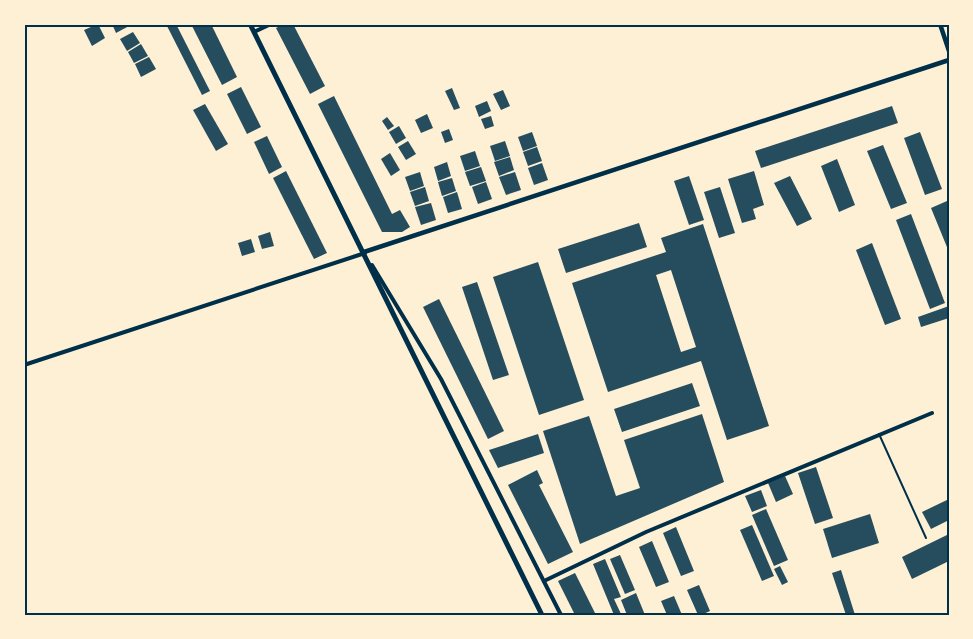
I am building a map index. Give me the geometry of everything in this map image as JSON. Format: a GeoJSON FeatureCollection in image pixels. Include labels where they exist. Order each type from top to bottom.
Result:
{"type":"FeatureCollection","features":[{"type":"Feature","properties":{"kind":"main road"},"geometry":{"type":"LineString","coordinates":[[250,24],[364,252],[471,476],[542,615]]}},
{"type":"Feature","properties":{"kind":"street"},"geometry":{"type":"LineString","coordinates":[[254,32],[271,24]]}},
{"type":"Feature","properties":{"kind":"street"},"geometry":{"type":"LineString","coordinates":[[940,24],[949,51]]}},
{"type":"Feature","properties":{"kind":"street"},"geometry":{"type":"LineString","coordinates":[[24,365],[949,60]]}},
{"type":"Feature","properties":{"kind":"street"},"geometry":{"type":"LineString","coordinates":[[364,252],[441,379],[561,615]]}},
{"type":"Feature","properties":{"kind":"street"},"geometry":{"type":"LineString","coordinates":[[544,581],[646,532],[932,413]]}},
{"type":"Feature","properties":{"kind":"lane"},"geometry":{"type":"LineString","coordinates":[[879,434],[926,538]]}},
{"type":"Feature","properties":{"kind":"building"},"geometry":{"type":"Polygon","coordinates":[[[98,24],[105,38],[92,46],[84,30],[98,24]]]}},
{"type":"Feature","properties":{"kind":"building"},"geometry":{"type":"Polygon","coordinates":[[[112,24],[128,24],[129,26],[116,33],[112,24]]]}},
{"type":"Feature","properties":{"kind":"building"},"geometry":{"type":"Polygon","coordinates":[[[166,24],[176,24],[210,91],[202,95],[166,24]]]}},
{"type":"Feature","properties":{"kind":"building"},"geometry":{"type":"Polygon","coordinates":[[[191,24],[211,24],[237,77],[222,85],[191,24]]]}},
{"type":"Feature","properties":{"kind":"building"},"geometry":{"type":"Polygon","coordinates":[[[284,24],[293,24],[325,86],[310,94],[276,28],[284,24]]]}},
{"type":"Feature","properties":{"kind":"building"},"geometry":{"type":"Polygon","coordinates":[[[133,32],[140,43],[127,51],[120,39],[133,32]]]}},
{"type":"Feature","properties":{"kind":"building"},"geometry":{"type":"Polygon","coordinates":[[[141,44],[148,56],[134,63],[128,52],[141,44]]]}},
{"type":"Feature","properties":{"kind":"building"},"geometry":{"type":"Polygon","coordinates":[[[149,57],[156,69],[141,77],[135,64],[149,57]]]}},
{"type":"Feature","properties":{"kind":"building"},"geometry":{"type":"Polygon","coordinates":[[[241,87],[261,127],[247,134],[227,94],[241,87]]]}},
{"type":"Feature","properties":{"kind":"building"},"geometry":{"type":"Polygon","coordinates":[[[452,88],[460,108],[454,110],[445,91],[452,88]]]}},
{"type":"Feature","properties":{"kind":"building"},"geometry":{"type":"Polygon","coordinates":[[[503,90],[510,106],[501,110],[493,94],[503,90]]]}},
{"type":"Feature","properties":{"kind":"building"},"geometry":{"type":"Polygon","coordinates":[[[334,96],[392,214],[400,210],[410,227],[402,232],[382,232],[318,104],[334,96]]]}},
{"type":"Feature","properties":{"kind":"building"},"geometry":{"type":"Polygon","coordinates":[[[487,101],[491,111],[479,117],[475,106],[487,101]]]}},
{"type":"Feature","properties":{"kind":"building"},"geometry":{"type":"Polygon","coordinates":[[[205,104],[228,144],[216,151],[193,110],[205,104]]]}},
{"type":"Feature","properties":{"kind":"building"},"geometry":{"type":"Polygon","coordinates":[[[892,106],[898,123],[761,168],[755,151],[892,106]]]}},
{"type":"Feature","properties":{"kind":"building"},"geometry":{"type":"Polygon","coordinates":[[[427,114],[433,128],[421,133],[415,120],[427,114]]]}},
{"type":"Feature","properties":{"kind":"building"},"geometry":{"type":"Polygon","coordinates":[[[491,116],[494,126],[485,129],[481,119],[491,116]]]}},
{"type":"Feature","properties":{"kind":"building"},"geometry":{"type":"Polygon","coordinates":[[[387,117],[394,126],[388,130],[382,121],[387,117]]]}},
{"type":"Feature","properties":{"kind":"building"},"geometry":{"type":"Polygon","coordinates":[[[399,126],[406,138],[396,144],[389,132],[399,126]]]}},
{"type":"Feature","properties":{"kind":"building"},"geometry":{"type":"Polygon","coordinates":[[[449,129],[453,140],[445,143],[441,132],[449,129]]]}},
{"type":"Feature","properties":{"kind":"building"},"geometry":{"type":"Polygon","coordinates":[[[532,132],[537,146],[523,151],[518,137],[532,132]]]}},
{"type":"Feature","properties":{"kind":"building"},"geometry":{"type":"Polygon","coordinates":[[[920,132],[942,189],[925,195],[904,138],[920,132]]]}},
{"type":"Feature","properties":{"kind":"building"},"geometry":{"type":"Polygon","coordinates":[[[267,136],[282,167],[269,174],[254,142],[267,136]]]}},
{"type":"Feature","properties":{"kind":"building"},"geometry":{"type":"Polygon","coordinates":[[[408,141],[416,154],[406,160],[398,147],[408,141]]]}},
{"type":"Feature","properties":{"kind":"building"},"geometry":{"type":"Polygon","coordinates":[[[505,141],[510,156],[495,161],[490,146],[505,141]]]}},
{"type":"Feature","properties":{"kind":"building"},"geometry":{"type":"Polygon","coordinates":[[[883,145],[907,203],[891,209],[867,151],[883,145]]]}},
{"type":"Feature","properties":{"kind":"building"},"geometry":{"type":"Polygon","coordinates":[[[537,147],[542,161],[528,166],[523,152],[537,147]]]}},
{"type":"Feature","properties":{"kind":"building"},"geometry":{"type":"Polygon","coordinates":[[[475,151],[480,166],[465,171],[460,156],[475,151]]]}},
{"type":"Feature","properties":{"kind":"building"},"geometry":{"type":"Polygon","coordinates":[[[390,153],[400,170],[391,176],[381,159],[390,153]]]}},
{"type":"Feature","properties":{"kind":"building"},"geometry":{"type":"Polygon","coordinates":[[[510,157],[514,170],[499,176],[494,162],[510,157]]]}},
{"type":"Feature","properties":{"kind":"building"},"geometry":{"type":"Polygon","coordinates":[[[837,159],[855,205],[839,212],[821,166],[837,159]]]}},
{"type":"Feature","properties":{"kind":"building"},"geometry":{"type":"Polygon","coordinates":[[[447,162],[451,176],[438,181],[434,167],[447,162]]]}},
{"type":"Feature","properties":{"kind":"building"},"geometry":{"type":"Polygon","coordinates":[[[542,163],[548,180],[534,185],[528,168],[542,163]]]}},
{"type":"Feature","properties":{"kind":"building"},"geometry":{"type":"Polygon","coordinates":[[[481,167],[486,181],[470,186],[465,172],[481,167]]]}},
{"type":"Feature","properties":{"kind":"building"},"geometry":{"type":"Polygon","coordinates":[[[286,171],[327,253],[314,259],[273,178],[286,171]]]}},
{"type":"Feature","properties":{"kind":"building"},"geometry":{"type":"Polygon","coordinates":[[[754,171],[764,205],[753,209],[756,219],[742,223],[728,179],[754,171]]]}},
{"type":"Feature","properties":{"kind":"building"},"geometry":{"type":"Polygon","coordinates":[[[420,172],[424,186],[410,191],[405,177],[420,172]]]}},
{"type":"Feature","properties":{"kind":"building"},"geometry":{"type":"Polygon","coordinates":[[[515,172],[521,190],[506,195],[499,177],[515,172]]]}},
{"type":"Feature","properties":{"kind":"building"},"geometry":{"type":"Polygon","coordinates":[[[689,176],[704,220],[689,225],[674,181],[689,176]]]}},
{"type":"Feature","properties":{"kind":"building"},"geometry":{"type":"Polygon","coordinates":[[[790,176],[812,219],[797,226],[774,183],[790,176]]]}},
{"type":"Feature","properties":{"kind":"building"},"geometry":{"type":"Polygon","coordinates":[[[452,178],[456,191],[442,196],[438,182],[452,178]]]}},
{"type":"Feature","properties":{"kind":"building"},"geometry":{"type":"Polygon","coordinates":[[[486,182],[492,199],[478,204],[472,187],[486,182]]]}},
{"type":"Feature","properties":{"kind":"building"},"geometry":{"type":"Polygon","coordinates":[[[425,187],[429,201],[415,206],[410,192],[425,187]]]}},
{"type":"Feature","properties":{"kind":"building"},"geometry":{"type":"Polygon","coordinates":[[[720,187],[735,233],[719,238],[704,192],[720,187]]]}},
{"type":"Feature","properties":{"kind":"building"},"geometry":{"type":"Polygon","coordinates":[[[457,192],[462,209],[448,213],[443,197],[457,192]]]}},
{"type":"Feature","properties":{"kind":"building"},"geometry":{"type":"Polygon","coordinates":[[[947,201],[949,206],[949,252],[931,208],[947,201]]]}},
{"type":"Feature","properties":{"kind":"building"},"geometry":{"type":"Polygon","coordinates":[[[431,203],[436,220],[421,225],[415,207],[431,203]]]}},
{"type":"Feature","properties":{"kind":"building"},"geometry":{"type":"Polygon","coordinates":[[[911,214],[945,303],[930,309],[896,220],[911,214]]]}},
{"type":"Feature","properties":{"kind":"building"},"geometry":{"type":"Polygon","coordinates":[[[639,223],[647,247],[566,273],[558,249],[639,223]]]}},
{"type":"Feature","properties":{"kind":"building"},"geometry":{"type":"Polygon","coordinates":[[[703,224],[769,426],[727,440],[701,361],[608,392],[572,283],[666,252],[661,238],[703,224]],[[671,270],[656,275],[681,352],[696,347],[671,270]]]}},
{"type":"Feature","properties":{"kind":"building"},"geometry":{"type":"Polygon","coordinates":[[[270,232],[274,246],[262,249],[258,236],[270,232]]]}},
{"type":"Feature","properties":{"kind":"building"},"geometry":{"type":"Polygon","coordinates":[[[251,239],[255,252],[242,256],[238,243],[251,239]]]}},
{"type":"Feature","properties":{"kind":"building"},"geometry":{"type":"Polygon","coordinates":[[[872,243],[901,319],[885,325],[856,250],[872,243]]]}},
{"type":"Feature","properties":{"kind":"building"},"geometry":{"type":"Polygon","coordinates":[[[538,262],[584,400],[539,415],[493,277],[538,262]]]}},
{"type":"Feature","properties":{"kind":"building"},"geometry":{"type":"Polygon","coordinates":[[[477,282],[509,375],[493,380],[462,287],[477,282]]]}},
{"type":"Feature","properties":{"kind":"building"},"geometry":{"type":"Polygon","coordinates":[[[439,299],[504,431],[488,439],[423,307],[439,299]]]}},
{"type":"Feature","properties":{"kind":"building"},"geometry":{"type":"Polygon","coordinates":[[[949,306],[949,318],[921,327],[918,317],[949,306]]]}},
{"type":"Feature","properties":{"kind":"building"},"geometry":{"type":"Polygon","coordinates":[[[692,383],[700,406],[622,432],[614,409],[692,383]]]}},
{"type":"Feature","properties":{"kind":"building"},"geometry":{"type":"Polygon","coordinates":[[[702,414],[724,482],[580,544],[543,431],[589,416],[616,496],[640,488],[624,440],[702,414]]]}},
{"type":"Feature","properties":{"kind":"building"},"geometry":{"type":"Polygon","coordinates":[[[538,434],[544,453],[498,468],[489,450],[538,434]]]}},
{"type":"Feature","properties":{"kind":"building"},"geometry":{"type":"Polygon","coordinates":[[[816,467],[833,518],[815,524],[798,473],[816,467]]]}},
{"type":"Feature","properties":{"kind":"building"},"geometry":{"type":"Polygon","coordinates":[[[537,470],[543,483],[539,485],[573,552],[548,564],[508,485],[537,470]]]}},
{"type":"Feature","properties":{"kind":"building"},"geometry":{"type":"Polygon","coordinates":[[[785,476],[793,494],[776,502],[768,483],[785,476]]]}},
{"type":"Feature","properties":{"kind":"building"},"geometry":{"type":"Polygon","coordinates":[[[761,490],[767,506],[752,512],[745,496],[761,490]]]}},
{"type":"Feature","properties":{"kind":"building"},"geometry":{"type":"Polygon","coordinates":[[[949,499],[949,520],[931,529],[922,512],[949,499]]]}},
{"type":"Feature","properties":{"kind":"building"},"geometry":{"type":"Polygon","coordinates":[[[766,509],[788,560],[774,566],[752,515],[766,509]]]}},
{"type":"Feature","properties":{"kind":"building"},"geometry":{"type":"Polygon","coordinates":[[[870,514],[879,543],[832,558],[823,529],[870,514]]]}},
{"type":"Feature","properties":{"kind":"building"},"geometry":{"type":"Polygon","coordinates":[[[752,525],[774,576],[762,581],[740,530],[752,525]]]}},
{"type":"Feature","properties":{"kind":"building"},"geometry":{"type":"Polygon","coordinates":[[[676,527],[694,571],[681,576],[663,533],[676,527]]]}},
{"type":"Feature","properties":{"kind":"building"},"geometry":{"type":"Polygon","coordinates":[[[949,534],[949,561],[912,579],[902,557],[949,534]]]}},
{"type":"Feature","properties":{"kind":"building"},"geometry":{"type":"Polygon","coordinates":[[[652,541],[669,582],[656,587],[639,547],[652,541]]]}},
{"type":"Feature","properties":{"kind":"building"},"geometry":{"type":"Polygon","coordinates":[[[620,555],[635,590],[625,594],[610,559],[620,555]]]}},
{"type":"Feature","properties":{"kind":"building"},"geometry":{"type":"Polygon","coordinates":[[[605,559],[621,597],[614,599],[621,614],[618,615],[614,615],[593,564],[605,559]]]}},
{"type":"Feature","properties":{"kind":"building"},"geometry":{"type":"Polygon","coordinates":[[[780,566],[788,582],[782,585],[774,569],[780,566]]]}},
{"type":"Feature","properties":{"kind":"building"},"geometry":{"type":"Polygon","coordinates":[[[841,570],[855,615],[846,615],[832,573],[841,570]]]}},
{"type":"Feature","properties":{"kind":"building"},"geometry":{"type":"Polygon","coordinates":[[[575,573],[596,615],[575,615],[558,581],[575,573]]]}},
{"type":"Feature","properties":{"kind":"building"},"geometry":{"type":"Polygon","coordinates":[[[699,585],[710,611],[701,615],[698,615],[687,590],[699,585]]]}},
{"type":"Feature","properties":{"kind":"building"},"geometry":{"type":"Polygon","coordinates":[[[636,593],[645,615],[627,615],[621,600],[636,593]]]}},
{"type":"Feature","properties":{"kind":"building"},"geometry":{"type":"Polygon","coordinates":[[[674,596],[682,615],[667,615],[661,601],[674,596]]]}}]}
